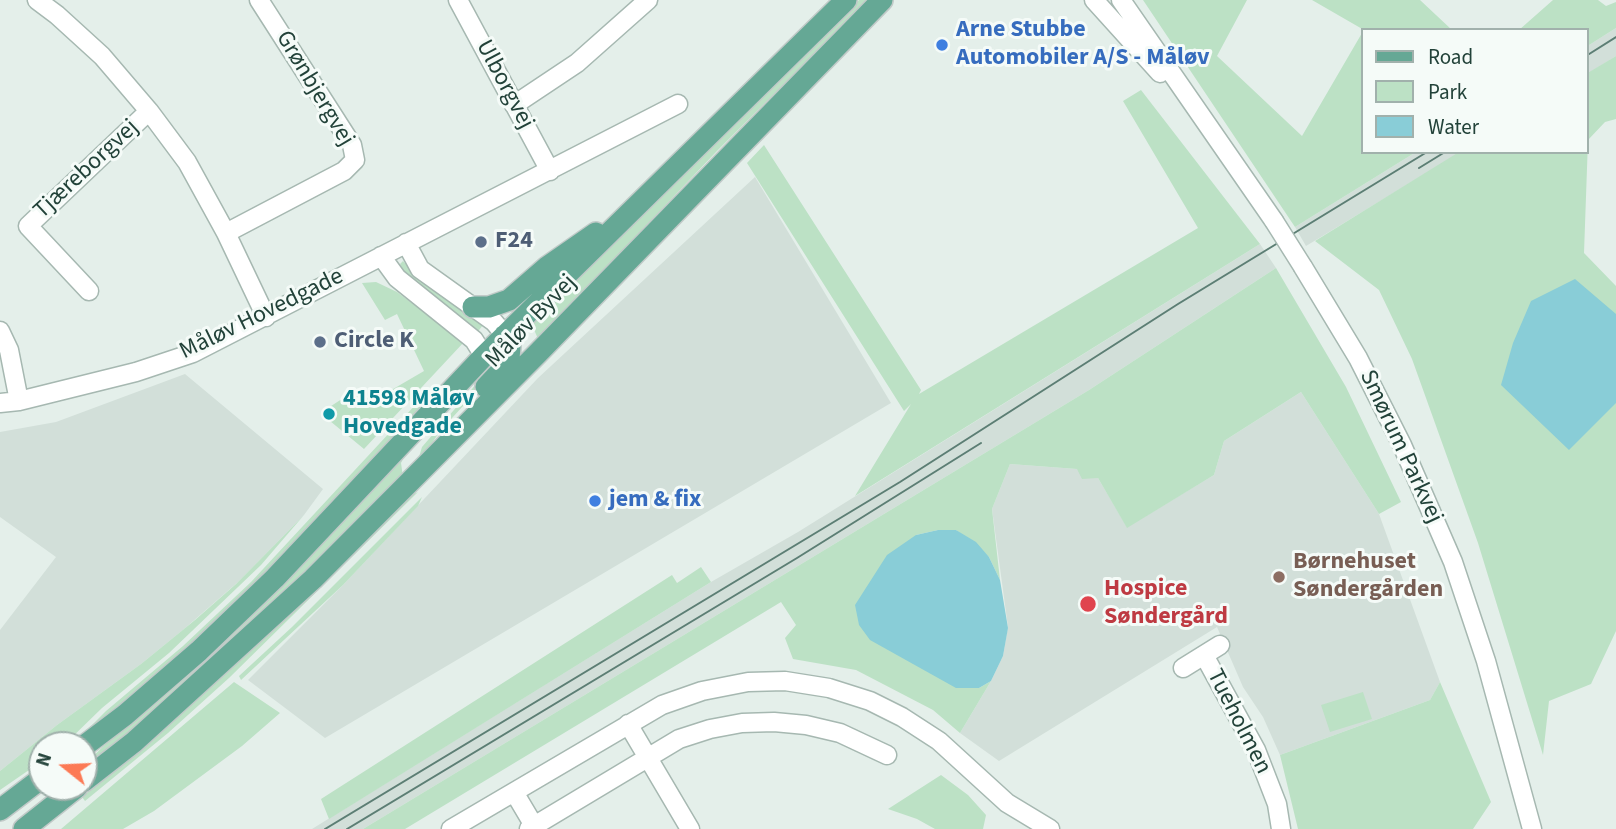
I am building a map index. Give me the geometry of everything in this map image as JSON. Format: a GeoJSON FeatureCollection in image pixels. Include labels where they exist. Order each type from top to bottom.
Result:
{"type":"FeatureCollection","features":[{"type":"Feature","properties":{"kind":"main road","name":"Måløv Byvej"},"geometry":{"type":"LineString","coordinates":[[98,735],[199,651],[275,578],[477,363],[846,0]]}},
{"type":"Feature","properties":{"kind":"main road","name":"Måløv Byvej"},"geometry":{"type":"LineString","coordinates":[[98,770],[134,742],[313,579],[452,441],[882,0]]}},
{"type":"Feature","properties":{"kind":"main road"},"geometry":{"type":"LineString","coordinates":[[473,307],[489,307],[509,300],[547,267],[643,200]]}},
{"type":"Feature","properties":{"kind":"main road"},"geometry":{"type":"LineString","coordinates":[[452,441],[459,417],[503,369],[509,358],[510,347],[505,335]]}},
{"type":"Feature","properties":{"kind":"main road"},"geometry":{"type":"LineString","coordinates":[[419,474],[412,461],[417,445],[458,399],[477,363]]}},
{"type":"Feature","properties":{"kind":"main road"},"geometry":{"type":"LineString","coordinates":[[0,810],[28,789]]}},
{"type":"Feature","properties":{"kind":"main road"},"geometry":{"type":"LineString","coordinates":[[24,829],[59,801]]}},
{"type":"Feature","properties":{"kind":"street","name":"Tjæreborgvej"},"geometry":{"type":"LineString","coordinates":[[37,0],[102,56],[149,111],[187,162],[226,233],[265,317]]}},
{"type":"Feature","properties":{"kind":"street","name":"Grønbjergvej"},"geometry":{"type":"LineString","coordinates":[[226,233],[344,171],[355,160],[352,145],[259,0]]}},
{"type":"Feature","properties":{"kind":"street","name":"Ulborgvej"},"geometry":{"type":"LineString","coordinates":[[458,0],[550,171]]}},
{"type":"Feature","properties":{"kind":"street"},"geometry":{"type":"LineString","coordinates":[[514,104],[577,63],[649,0]]}},
{"type":"Feature","properties":{"kind":"street","name":"Smørum Parkvej"},"geometry":{"type":"LineString","coordinates":[[1094,0],[1215,135]]}},
{"type":"Feature","properties":{"kind":"street","name":"Smørum Parkvej"},"geometry":{"type":"LineString","coordinates":[[1122,0],[1303,267],[1358,358],[1402,445],[1453,562],[1486,661],[1532,829]]}},
{"type":"Feature","properties":{"kind":"street","name":"Måløv Hovedgade"},"geometry":{"type":"LineString","coordinates":[[0,403],[19,401],[136,372],[193,353],[678,104]]}},
{"type":"Feature","properties":{"kind":"street","name":"Tjæreborgvej"},"geometry":{"type":"LineString","coordinates":[[89,291],[28,226],[149,111]]}},
{"type":"Feature","properties":{"kind":"street"},"geometry":{"type":"LineString","coordinates":[[406,243],[420,269],[494,322],[505,335]]}},
{"type":"Feature","properties":{"kind":"street"},"geometry":{"type":"LineString","coordinates":[[381,256],[397,278],[474,340],[477,363]]}},
{"type":"Feature","properties":{"kind":"street"},"geometry":{"type":"LineString","coordinates":[[0,331],[9,350],[19,401]]}},
{"type":"Feature","properties":{"kind":"street","name":"Tueholmen"},"geometry":{"type":"LineString","coordinates":[[1183,668],[1220,645]]}},
{"type":"Feature","properties":{"kind":"street","name":"Tueholmen"},"geometry":{"type":"LineString","coordinates":[[1203,655],[1256,750],[1277,804],[1281,829]]}},
{"type":"Feature","properties":{"kind":"street"},"geometry":{"type":"LineString","coordinates":[[451,829],[662,705],[702,691],[748,682],[785,681],[829,688],[870,701],[902,716],[939,741],[1007,803],[1050,829]]}},
{"type":"Feature","properties":{"kind":"street"},"geometry":{"type":"LineString","coordinates":[[514,792],[533,828],[679,739],[741,723],[806,725],[840,733],[887,755]]}},
{"type":"Feature","properties":{"kind":"street"},"geometry":{"type":"LineString","coordinates":[[628,724],[690,829]]}},
{"type":"Feature","properties":{"kind":"street","name":"Tueholmen"},"geometry":{"type":"LineString","coordinates":[[1269,829],[1270,790]]}},
{"type":"Feature","properties":{"kind":"shaded area"},"geometry":{"type":"Polygon","coordinates":[[[1616,28],[1616,56],[1588,74],[1588,46],[1616,28]]]}},
{"type":"Feature","properties":{"kind":"shaded area"},"geometry":{"type":"Polygon","coordinates":[[[1413,154],[1458,154],[1306,246],[1295,227],[1413,154]]]}},
{"type":"Feature","properties":{"kind":"shaded area"},"geometry":{"type":"Polygon","coordinates":[[[755,177],[891,403],[325,738],[248,680],[343,585],[538,378],[755,177]]]}},
{"type":"Feature","properties":{"kind":"shaded area"},"geometry":{"type":"Polygon","coordinates":[[[1260,244],[1276,268],[1089,390],[363,829],[312,829],[711,582],[798,532],[1260,244]]]}},
{"type":"Feature","properties":{"kind":"shaded area"},"geometry":{"type":"Polygon","coordinates":[[[185,374],[323,489],[304,515],[238,582],[141,664],[50,731],[28,731],[28,748],[0,771],[0,630],[56,557],[0,517],[0,432],[56,422],[185,374]]]}},
{"type":"Feature","properties":{"kind":"shaded area","name":"Børnehuset Søndergården"},"geometry":{"type":"Polygon","coordinates":[[[1301,392],[1379,514],[1440,682],[1430,700],[1280,755],[1263,717],[1243,687],[1217,627],[999,761],[960,733],[1003,656],[1008,627],[992,509],[1010,464],[1077,469],[1098,478],[1127,527],[1214,475],[1224,441],[1301,392]]]}},
{"type":"Feature","properties":{"kind":"green space"},"geometry":{"type":"Polygon","coordinates":[[[859,0],[868,0],[717,151],[538,339],[530,320],[649,210],[859,0]]]}},
{"type":"Feature","properties":{"kind":"green space"},"geometry":{"type":"Polygon","coordinates":[[[1143,0],[1247,0],[1217,56],[1302,136],[1360,36],[1360,154],[1413,154],[1295,227],[1143,0]]]}},
{"type":"Feature","properties":{"kind":"green space"},"geometry":{"type":"Polygon","coordinates":[[[1312,0],[1420,0],[1450,28],[1361,28],[1312,0]]]}},
{"type":"Feature","properties":{"kind":"green space"},"geometry":{"type":"Polygon","coordinates":[[[1553,0],[1598,0],[1606,6],[1616,2],[1616,28],[1588,46],[1588,28],[1521,28],[1553,0]]]}},
{"type":"Feature","properties":{"kind":"green space"},"geometry":{"type":"Polygon","coordinates":[[[1616,56],[1616,119],[1605,122],[1588,140],[1588,73],[1616,56]]]}},
{"type":"Feature","properties":{"kind":"green space"},"geometry":{"type":"Polygon","coordinates":[[[1141,90],[1260,244],[855,496],[911,404],[904,411],[747,163],[764,145],[921,390],[919,394],[1198,228],[1123,101],[1141,90]]]}},
{"type":"Feature","properties":{"kind":"green space"},"geometry":{"type":"Polygon","coordinates":[[[1456,154],[1588,154],[1584,253],[1616,286],[1616,631],[1591,684],[1549,701],[1543,755],[1478,543],[1412,359],[1379,290],[1315,241],[1456,154]]]}},
{"type":"Feature","properties":{"kind":"green space"},"geometry":{"type":"Polygon","coordinates":[[[403,261],[417,277],[483,325],[476,334],[405,274],[400,264],[403,261]]]}},
{"type":"Feature","properties":{"kind":"green space"},"geometry":{"type":"Polygon","coordinates":[[[1276,268],[1346,387],[1401,502],[1379,514],[1301,392],[1224,441],[1214,475],[1127,528],[1098,478],[1082,479],[1077,469],[1010,464],[992,509],[1000,580],[989,557],[956,530],[938,530],[916,535],[979,688],[991,681],[960,733],[933,710],[856,670],[793,659],[785,638],[796,625],[781,602],[405,829],[363,829],[1089,390],[1276,268]]]}},
{"type":"Feature","properties":{"kind":"green space"},"geometry":{"type":"Polygon","coordinates":[[[376,282],[397,292],[464,342],[364,449],[330,421],[335,416],[328,408],[348,395],[371,393],[376,399],[424,371],[397,314],[385,320],[362,283],[376,282]]]}},
{"type":"Feature","properties":{"kind":"green space"},"geometry":{"type":"Polygon","coordinates":[[[498,353],[496,370],[441,430],[423,456],[419,457],[422,447],[472,389],[498,353]]]}},
{"type":"Feature","properties":{"kind":"green space"},"geometry":{"type":"Polygon","coordinates":[[[418,402],[421,406],[414,415],[334,503],[221,619],[134,696],[86,731],[251,582],[418,402]]]}},
{"type":"Feature","properties":{"kind":"green space"},"geometry":{"type":"Polygon","coordinates":[[[406,453],[401,463],[403,477],[347,532],[219,655],[98,760],[98,751],[406,453]]]}},
{"type":"Feature","properties":{"kind":"green space"},"geometry":{"type":"Polygon","coordinates":[[[418,492],[229,678],[98,790],[98,784],[229,671],[408,497],[418,492]]]}},
{"type":"Feature","properties":{"kind":"green space"},"geometry":{"type":"Polygon","coordinates":[[[422,497],[418,506],[343,585],[241,680],[239,676],[422,497]]]}},
{"type":"Feature","properties":{"kind":"green space"},"geometry":{"type":"Polygon","coordinates":[[[304,515],[261,565],[169,653],[78,731],[50,731],[141,664],[236,584],[304,515]]]}},
{"type":"Feature","properties":{"kind":"green space"},"geometry":{"type":"Polygon","coordinates":[[[701,567],[711,582],[329,819],[321,799],[672,575],[677,583],[701,567]]]}},
{"type":"Feature","properties":{"kind":"green space"},"geometry":{"type":"Polygon","coordinates":[[[234,682],[280,713],[242,746],[154,811],[123,829],[61,829],[94,801],[98,801],[98,798],[234,682]]]}},
{"type":"Feature","properties":{"kind":"green space"},"geometry":{"type":"Polygon","coordinates":[[[1440,682],[1491,802],[1473,829],[1298,829],[1280,755],[1430,700],[1440,682]]]}},
{"type":"Feature","properties":{"kind":"green space"},"geometry":{"type":"Polygon","coordinates":[[[1363,692],[1372,719],[1330,732],[1321,705],[1363,692]]]}},
{"type":"Feature","properties":{"kind":"green space"},"geometry":{"type":"Polygon","coordinates":[[[28,748],[28,771],[0,790],[0,771],[28,748]]]}},
{"type":"Feature","properties":{"kind":"green space"},"geometry":{"type":"Polygon","coordinates":[[[941,775],[968,795],[986,815],[983,829],[935,829],[917,819],[888,809],[941,775]]]}},
{"type":"Feature","properties":{"kind":"water"},"geometry":{"type":"Polygon","coordinates":[[[1575,279],[1616,314],[1616,403],[1569,450],[1501,385],[1513,343],[1531,301],[1575,279]]]}},
{"type":"Feature","properties":{"kind":"water"},"geometry":{"type":"Polygon","coordinates":[[[938,530],[956,530],[976,542],[989,557],[1000,580],[1008,628],[1003,656],[991,681],[979,688],[956,688],[870,640],[859,625],[855,605],[887,555],[916,535],[938,530]]]}},
{"type":"Feature","properties":{"kind":"tram line"},"geometry":{"type":"LineString","coordinates":[[1588,55],[1616,37]]}},
{"type":"Feature","properties":{"kind":"tram line"},"geometry":{"type":"LineString","coordinates":[[325,829],[900,482],[1178,304],[1424,154]]}},
{"type":"Feature","properties":{"kind":"tram line"},"geometry":{"type":"LineString","coordinates":[[1419,168],[1442,154]]}},
{"type":"Feature","properties":{"kind":"tram line"},"geometry":{"type":"LineString","coordinates":[[347,829],[797,558],[981,443]]}},
{"type":"Feature","properties":{"kind":"place","name":"Arne Stubbe Automobiler A/S - Måløv"},"geometry":{"type":"Point","coordinates":[942,45]}},
{"type":"Feature","properties":{"kind":"place","name":"F24"},"geometry":{"type":"Point","coordinates":[481,242]}},
{"type":"Feature","properties":{"kind":"place","name":"Circle K"},"geometry":{"type":"Point","coordinates":[320,342]}},
{"type":"Feature","properties":{"kind":"place","name":"41598 Måløv Hovedgade"},"geometry":{"type":"Point","coordinates":[329,414]}},
{"type":"Feature","properties":{"kind":"place","name":"jem & fix"},"geometry":{"type":"Point","coordinates":[595,501]}},
{"type":"Feature","properties":{"kind":"place","name":"Børnehuset Søndergården"},"geometry":{"type":"Point","coordinates":[1279,577]}},
{"type":"Feature","properties":{"kind":"place","name":"Hospice Søndergård"},"geometry":{"type":"Point","coordinates":[1088,604]}}]}
